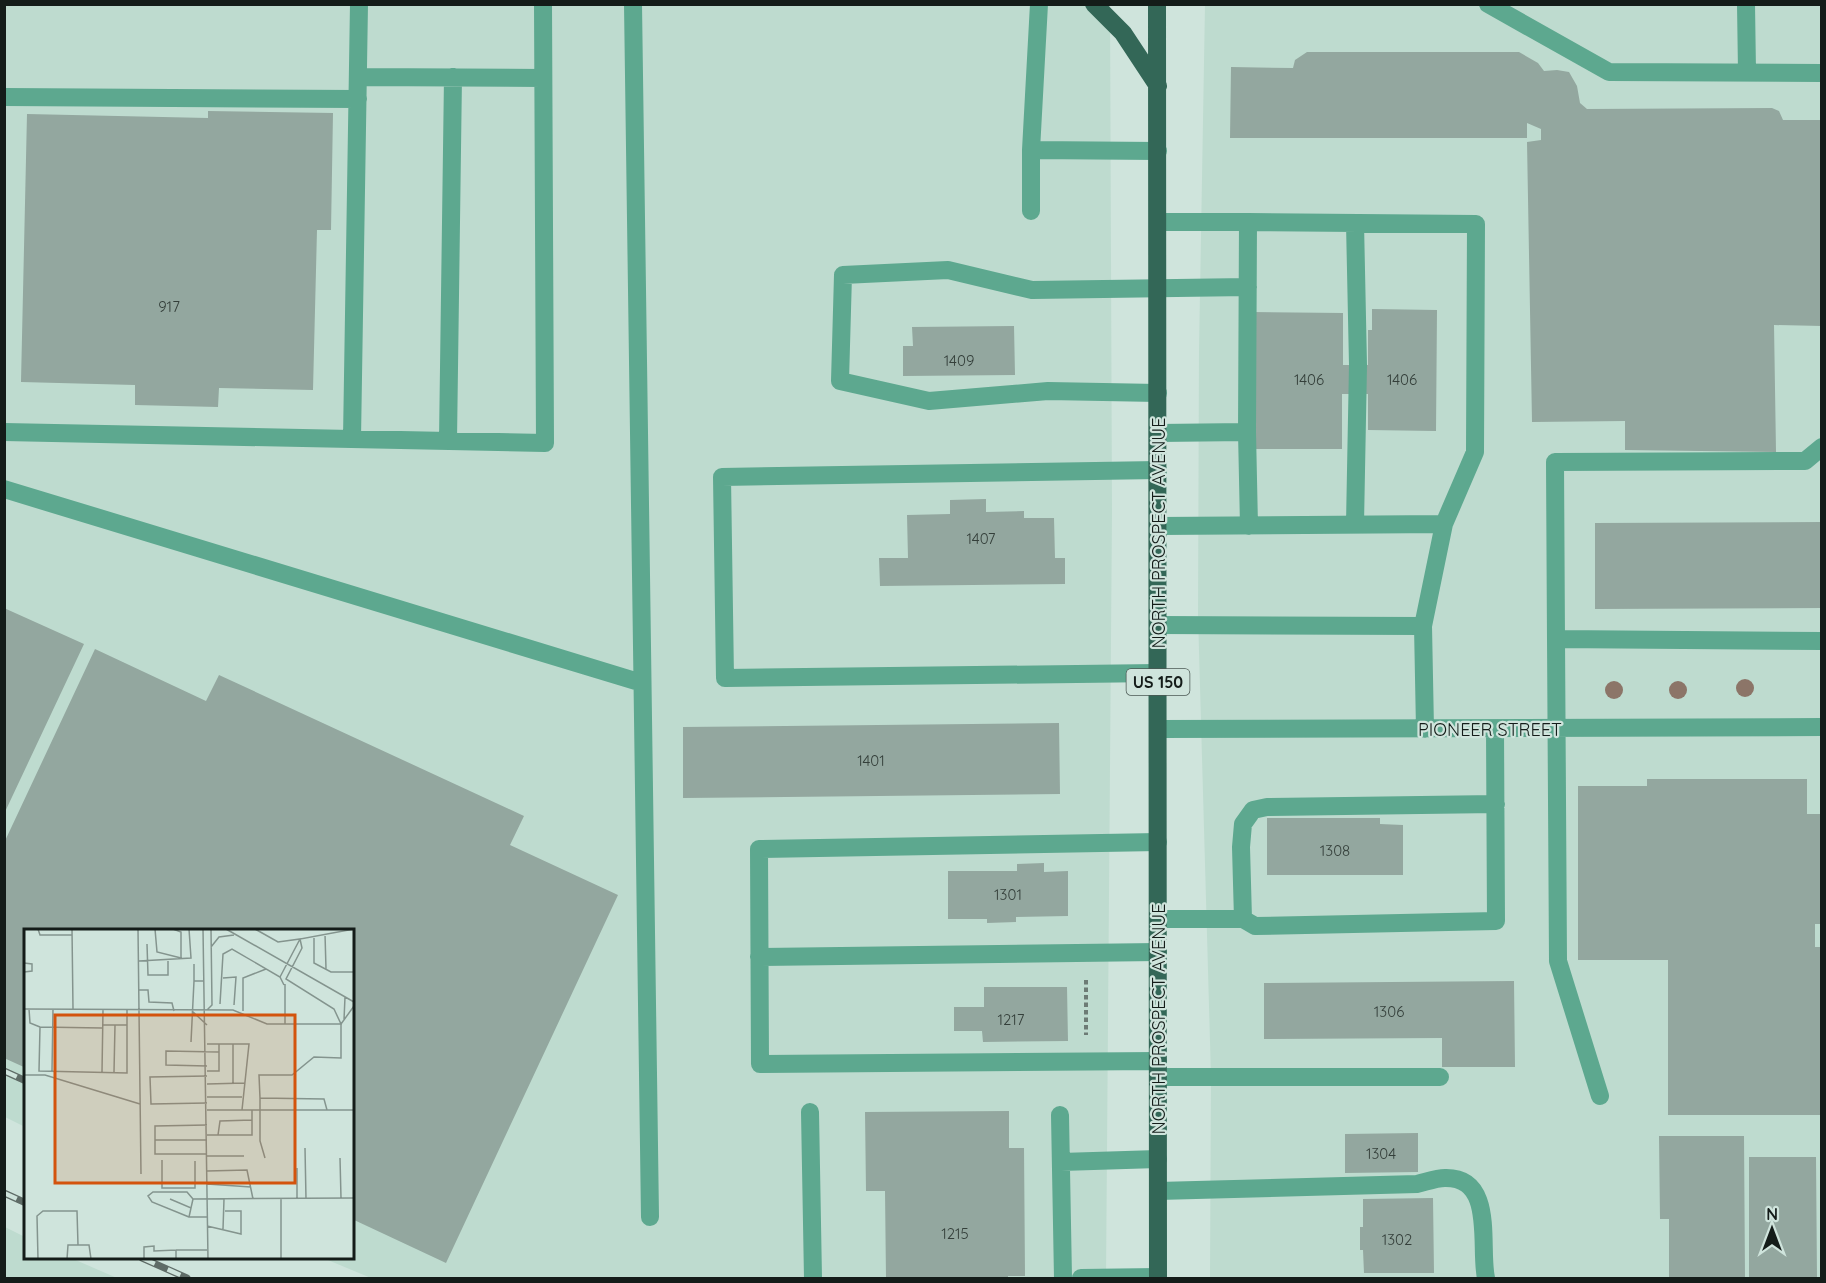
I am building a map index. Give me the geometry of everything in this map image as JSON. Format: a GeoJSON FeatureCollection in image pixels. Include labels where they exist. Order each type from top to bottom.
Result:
{"type":"FeatureCollection","features":[{"type":"Feature","properties":{"kind":"main road"},"geometry":{"type":"LineString","coordinates":[[1094,4],[1122,33],[1158,86]]}},
{"type":"Feature","properties":{"kind":"main road","name":"NORTH PROSPECT AVENUE"},"geometry":{"type":"LineString","coordinates":[[1156,4],[1158,86],[1158,1278]]}},
{"type":"Feature","properties":{"kind":"street"},"geometry":{"type":"LineString","coordinates":[[352,439],[359,4]]}},
{"type":"Feature","properties":{"kind":"street"},"geometry":{"type":"LineString","coordinates":[[4,432],[544,443],[543,4]]}},
{"type":"Feature","properties":{"kind":"street"},"geometry":{"type":"LineString","coordinates":[[633,4],[650,1217]]}},
{"type":"Feature","properties":{"kind":"street"},"geometry":{"type":"LineString","coordinates":[[1031,211],[1031,150],[1039,4]]}},
{"type":"Feature","properties":{"kind":"street"},"geometry":{"type":"LineString","coordinates":[[1488,4],[1609,72],[1821,73]]}},
{"type":"Feature","properties":{"kind":"street"},"geometry":{"type":"LineString","coordinates":[[1746,4],[1747,72]]}},
{"type":"Feature","properties":{"kind":"street"},"geometry":{"type":"LineString","coordinates":[[358,77],[543,78]]}},
{"type":"Feature","properties":{"kind":"street"},"geometry":{"type":"LineString","coordinates":[[448,441],[453,77]]}},
{"type":"Feature","properties":{"kind":"street"},"geometry":{"type":"LineString","coordinates":[[4,97],[358,99]]}},
{"type":"Feature","properties":{"kind":"street"},"geometry":{"type":"LineString","coordinates":[[1031,150],[1158,151]]}},
{"type":"Feature","properties":{"kind":"street"},"geometry":{"type":"LineString","coordinates":[[1158,222],[1476,224],[1475,452],[1444,524],[1423,626],[1425,729]]}},
{"type":"Feature","properties":{"kind":"street"},"geometry":{"type":"LineString","coordinates":[[1248,222],[1249,526]]}},
{"type":"Feature","properties":{"kind":"street"},"geometry":{"type":"LineString","coordinates":[[1355,223],[1358,365],[1355,524]]}},
{"type":"Feature","properties":{"kind":"street"},"geometry":{"type":"LineString","coordinates":[[1158,393],[1048,391],[929,401],[840,381],[843,275],[948,270],[1032,290],[1248,287]]}},
{"type":"Feature","properties":{"kind":"street"},"geometry":{"type":"LineString","coordinates":[[1158,433],[1247,432]]}},
{"type":"Feature","properties":{"kind":"street"},"geometry":{"type":"LineString","coordinates":[[1600,1096],[1558,961],[1555,462],[1805,461],[1821,447]]}},
{"type":"Feature","properties":{"kind":"street"},"geometry":{"type":"LineString","coordinates":[[1158,470],[722,477],[725,678],[1158,673]]}},
{"type":"Feature","properties":{"kind":"street"},"geometry":{"type":"LineString","coordinates":[[4,489],[642,683]]}},
{"type":"Feature","properties":{"kind":"street"},"geometry":{"type":"LineString","coordinates":[[1158,526],[1444,524]]}},
{"type":"Feature","properties":{"kind":"street"},"geometry":{"type":"LineString","coordinates":[[1158,625],[1423,626]]}},
{"type":"Feature","properties":{"kind":"street"},"geometry":{"type":"LineString","coordinates":[[1556,639],[1821,641]]}},
{"type":"Feature","properties":{"kind":"street","name":"PIONEER STREET"},"geometry":{"type":"LineString","coordinates":[[1158,729],[1821,727]]}},
{"type":"Feature","properties":{"kind":"street"},"geometry":{"type":"LineString","coordinates":[[1158,919],[1243,919],[1256,926],[1496,921],[1495,729]]}},
{"type":"Feature","properties":{"kind":"street"},"geometry":{"type":"LineString","coordinates":[[1243,919],[1241,847],[1243,824],[1253,810],[1267,807],[1496,804]]}},
{"type":"Feature","properties":{"kind":"street"},"geometry":{"type":"LineString","coordinates":[[1158,842],[759,849],[760,1064],[1158,1069],[1440,1077]]}},
{"type":"Feature","properties":{"kind":"street"},"geometry":{"type":"LineString","coordinates":[[759,957],[1158,952]]}},
{"type":"Feature","properties":{"kind":"street"},"geometry":{"type":"LineString","coordinates":[[810,1112],[813,1278]]}},
{"type":"Feature","properties":{"kind":"street"},"geometry":{"type":"LineString","coordinates":[[1060,1115],[1063,1278]]}},
{"type":"Feature","properties":{"kind":"street"},"geometry":{"type":"LineString","coordinates":[[1061,1162],[1158,1159]]}},
{"type":"Feature","properties":{"kind":"street"},"geometry":{"type":"LineString","coordinates":[[1158,1191],[1417,1184],[1445,1178],[1461,1181],[1474,1191],[1482,1211],[1486,1278]]}},
{"type":"Feature","properties":{"kind":"street"},"geometry":{"type":"LineString","coordinates":[[1081,1278],[1158,1278]]}},
{"type":"Feature","properties":{"kind":"path"},"geometry":{"type":"LineString","coordinates":[[1086,980],[1086,1041]]}},
{"type":"Feature","properties":{"kind":"shaded area"},"geometry":{"type":"Polygon","coordinates":[[[4,5],[1110,5],[1112,511],[1106,1278],[371,1278],[325,1259],[354,1259],[354,929],[24,929],[24,1126],[5,1117],[4,5]]]}},
{"type":"Feature","properties":{"kind":"shaded area"},"geometry":{"type":"Polygon","coordinates":[[[1205,5],[1821,5],[1821,1278],[1210,1278],[1211,1077],[1198,615],[1199,352],[1205,5]]]}},
{"type":"Feature","properties":{"kind":"shaded area"},"geometry":{"type":"Polygon","coordinates":[[[5,1227],[24,1236],[24,1259],[73,1259],[117,1278],[5,1278],[5,1227]]]}},
{"type":"Feature","properties":{"kind":"building"},"geometry":{"type":"Polygon","coordinates":[[[1307,52],[1519,52],[1538,63],[1544,71],[1569,72],[1577,86],[1580,103],[1587,109],[1772,108],[1779,111],[1783,120],[1822,120],[1822,326],[1774,325],[1776,452],[1625,450],[1625,421],[1532,422],[1527,142],[1541,140],[1541,129],[1527,123],[1527,138],[1230,138],[1231,67],[1293,68],[1295,60],[1307,52]]]}},
{"type":"Feature","properties":{"kind":"building"},"geometry":{"type":"Polygon","coordinates":[[[208,111],[333,113],[331,230],[317,230],[313,390],[219,388],[218,407],[135,405],[135,385],[21,382],[27,114],[208,118],[208,111]]]}},
{"type":"Feature","properties":{"kind":"building"},"geometry":{"type":"Polygon","coordinates":[[[1372,309],[1437,310],[1436,431],[1368,430],[1368,394],[1342,394],[1342,449],[1251,449],[1252,312],[1343,313],[1343,365],[1368,365],[1368,330],[1372,330],[1372,309]]]}},
{"type":"Feature","properties":{"kind":"building"},"geometry":{"type":"Polygon","coordinates":[[[1014,326],[1015,375],[903,376],[903,346],[913,346],[912,327],[1014,326]]]}},
{"type":"Feature","properties":{"kind":"building"},"geometry":{"type":"Polygon","coordinates":[[[986,499],[986,512],[1024,511],[1024,518],[1054,518],[1055,558],[1065,558],[1065,584],[880,586],[879,558],[908,558],[907,515],[950,514],[950,500],[986,499]]]}},
{"type":"Feature","properties":{"kind":"building"},"geometry":{"type":"Polygon","coordinates":[[[1822,522],[1822,608],[1595,609],[1595,523],[1822,522]]]}},
{"type":"Feature","properties":{"kind":"building"},"geometry":{"type":"Polygon","coordinates":[[[4,608],[84,644],[4,814],[4,608]]]}},
{"type":"Feature","properties":{"kind":"building"},"geometry":{"type":"Polygon","coordinates":[[[95,649],[206,701],[219,675],[524,816],[510,845],[618,895],[446,1263],[354,1220],[354,929],[24,929],[24,1067],[4,1058],[4,843],[95,649]]]}},
{"type":"Feature","properties":{"kind":"building"},"geometry":{"type":"Polygon","coordinates":[[[1059,723],[1060,794],[683,798],[683,727],[1059,723]]]}},
{"type":"Feature","properties":{"kind":"building"},"geometry":{"type":"Polygon","coordinates":[[[1647,779],[1807,779],[1807,814],[1822,814],[1822,924],[1815,924],[1815,947],[1822,947],[1822,1115],[1668,1115],[1668,960],[1578,960],[1578,786],[1647,786],[1647,779]]]}},
{"type":"Feature","properties":{"kind":"building"},"geometry":{"type":"Polygon","coordinates":[[[1267,818],[1380,818],[1380,824],[1403,825],[1403,875],[1267,875],[1267,818]]]}},
{"type":"Feature","properties":{"kind":"building"},"geometry":{"type":"Polygon","coordinates":[[[1044,863],[1044,872],[1068,871],[1068,916],[1016,917],[1016,922],[987,923],[987,919],[948,919],[948,871],[1017,871],[1017,864],[1044,863]]]}},
{"type":"Feature","properties":{"kind":"building"},"geometry":{"type":"Polygon","coordinates":[[[1514,981],[1515,1067],[1442,1067],[1442,1038],[1264,1039],[1264,983],[1514,981]]]}},
{"type":"Feature","properties":{"kind":"building"},"geometry":{"type":"Polygon","coordinates":[[[984,987],[1067,987],[1068,1041],[983,1042],[982,1031],[954,1031],[954,1007],[984,1007],[984,987]]]}},
{"type":"Feature","properties":{"kind":"building"},"geometry":{"type":"Polygon","coordinates":[[[1009,1111],[1009,1148],[1024,1148],[1025,1276],[886,1278],[885,1191],[866,1191],[865,1112],[1009,1111]]]}},
{"type":"Feature","properties":{"kind":"building"},"geometry":{"type":"Polygon","coordinates":[[[1418,1133],[1418,1172],[1345,1173],[1345,1134],[1418,1133]]]}},
{"type":"Feature","properties":{"kind":"building"},"geometry":{"type":"Polygon","coordinates":[[[1659,1136],[1744,1136],[1745,1278],[1669,1278],[1669,1219],[1660,1219],[1659,1136]]]}},
{"type":"Feature","properties":{"kind":"building"},"geometry":{"type":"Polygon","coordinates":[[[1749,1157],[1816,1157],[1817,1278],[1749,1278],[1749,1157]]]}},
{"type":"Feature","properties":{"kind":"building"},"geometry":{"type":"Polygon","coordinates":[[[1433,1198],[1434,1273],[1364,1273],[1363,1250],[1360,1250],[1363,1199],[1433,1198]]]}},
{"type":"Feature","properties":{"kind":"railway"},"geometry":{"type":"LineString","coordinates":[[4,1071],[24,1080]]}},
{"type":"Feature","properties":{"kind":"railway"},"geometry":{"type":"LineString","coordinates":[[4,1193],[24,1202]]}},
{"type":"Feature","properties":{"kind":"railway"},"geometry":{"type":"LineString","coordinates":[[144,1259],[187,1278]]}}]}
